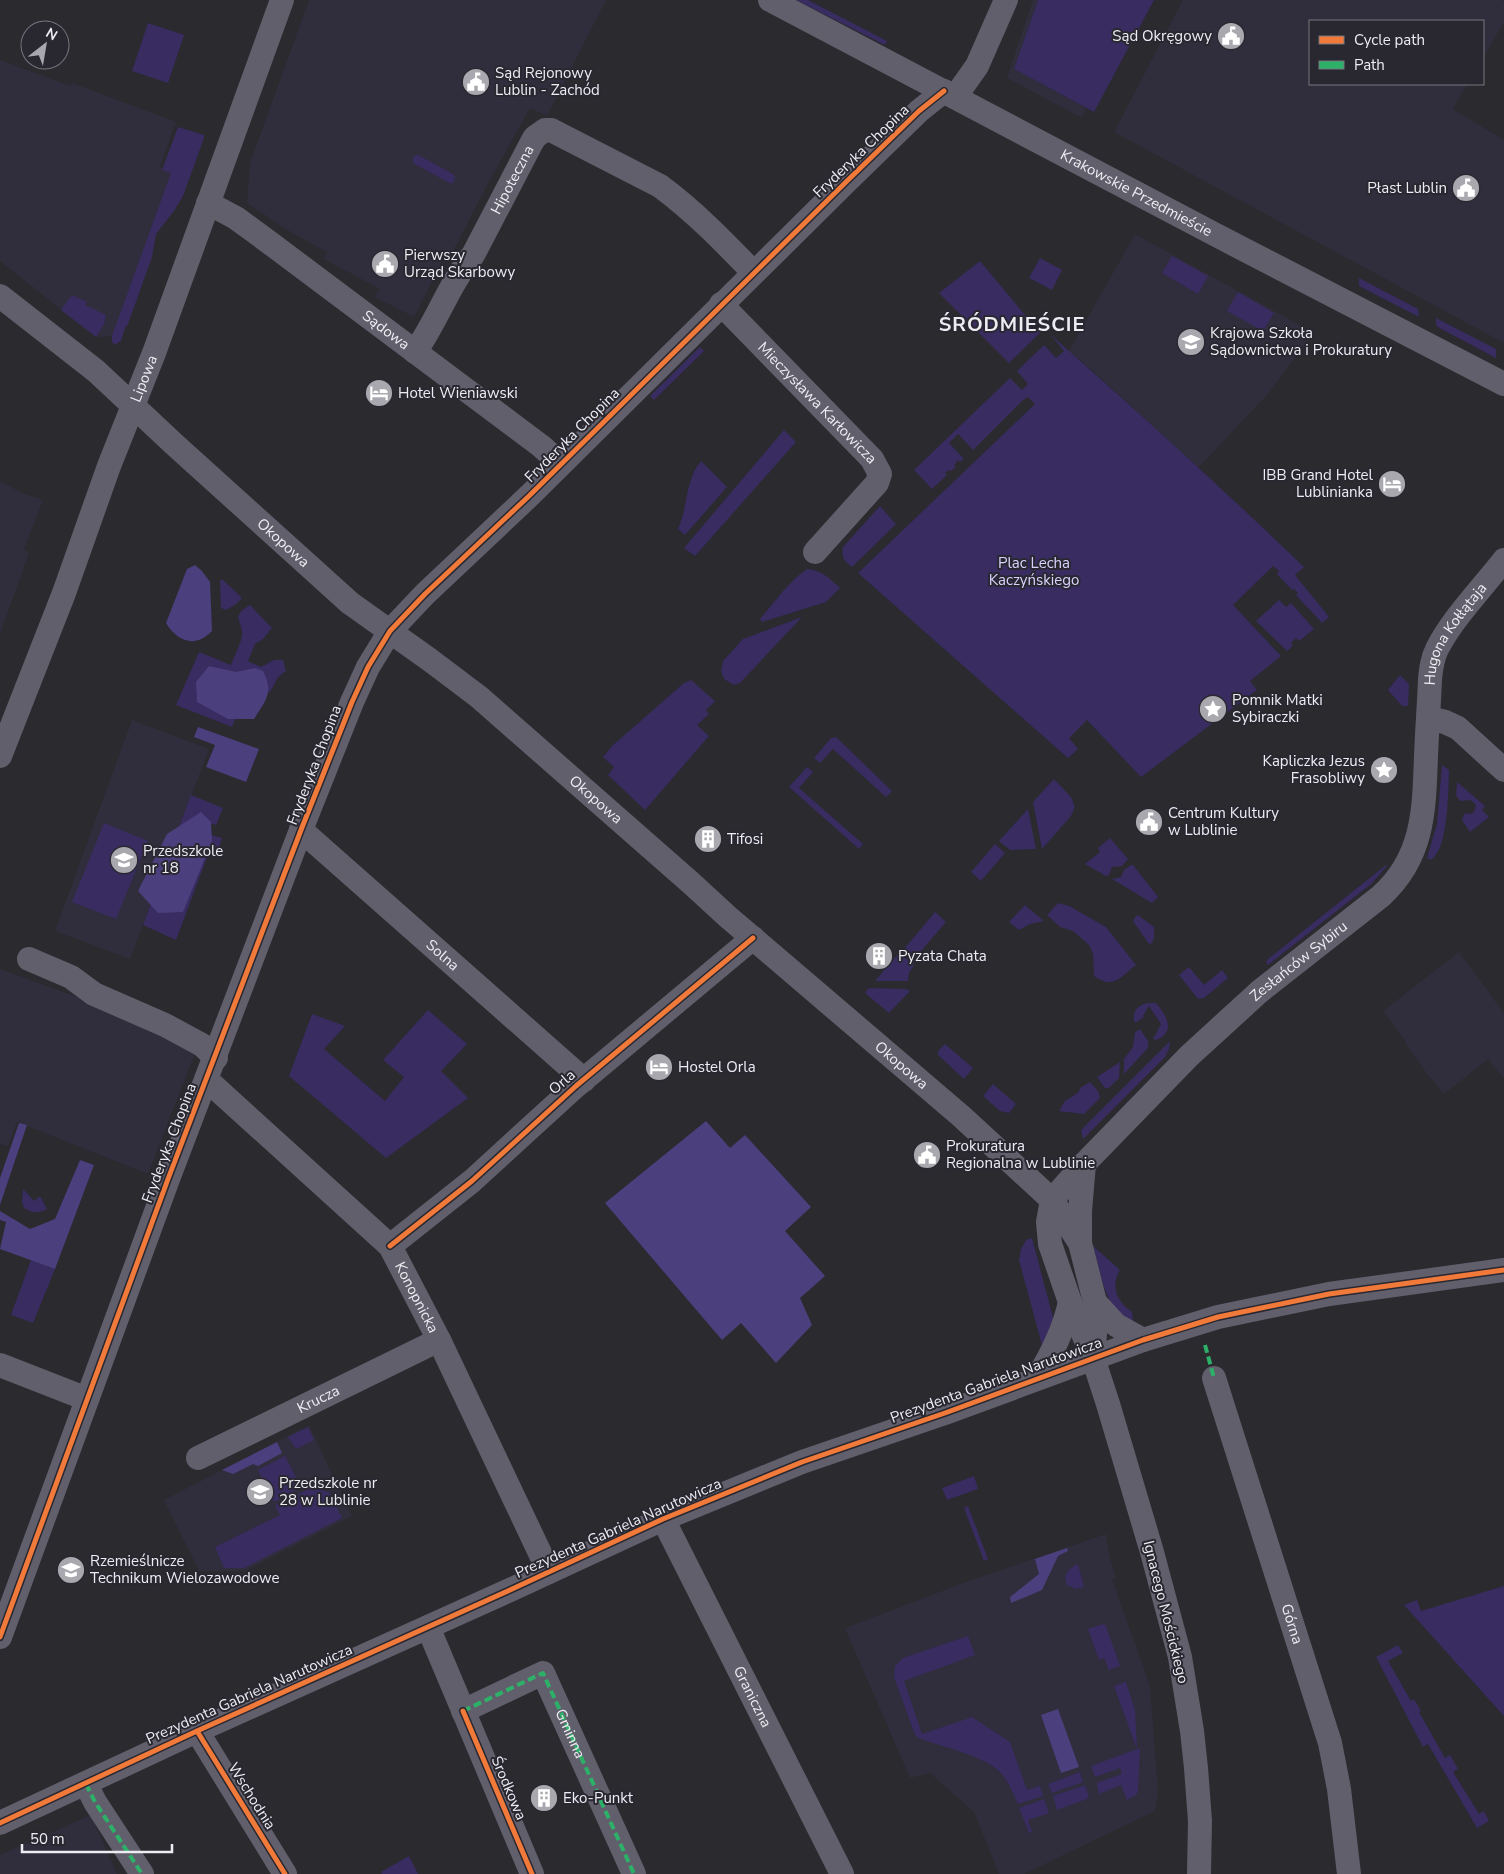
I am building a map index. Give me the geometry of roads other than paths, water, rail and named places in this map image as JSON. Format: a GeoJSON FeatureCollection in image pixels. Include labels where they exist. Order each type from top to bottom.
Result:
{"type":"FeatureCollection","features":[{"type":"Feature","properties":{"kind":"street","name":"Lipowa"},"geometry":{"type":"LineString","coordinates":[[2,744],[64,593],[109,466],[134,406],[282,0]]}},
{"type":"Feature","properties":{"kind":"street","name":"Krakowskie Przedmieście"},"geometry":{"type":"LineString","coordinates":[[770,0],[1504,384]]}},
{"type":"Feature","properties":{"kind":"street","name":"Fryderyka Chopina"},"geometry":{"type":"LineString","coordinates":[[0,1637],[87,1399],[302,830],[352,702],[368,667],[390,631],[425,594],[528,496],[753,272],[920,111],[950,94],[977,66],[1006,0]]}},
{"type":"Feature","properties":{"kind":"street","name":"Hipoteczna"},"geometry":{"type":"LineString","coordinates":[[415,352],[425,338],[462,268],[472,255],[535,136],[545,130],[551,130],[660,186],[686,207],[753,272]]}},
{"type":"Feature","properties":{"kind":"street","name":"Sądowa"},"geometry":{"type":"LineString","coordinates":[[208,203],[236,218],[270,243],[541,446],[560,463]]}},
{"type":"Feature","properties":{"kind":"street","name":"Okopowa"},"geometry":{"type":"LineString","coordinates":[[0,296],[96,371],[175,446],[350,603],[479,698],[753,938],[961,1116],[1052,1200],[1080,1243],[1095,1302],[1096,1322],[1093,1358]]}},
{"type":"Feature","properties":{"kind":"street","name":"Mieczysława Karłowicza"},"geometry":{"type":"LineString","coordinates":[[721,304],[872,459],[880,474],[877,483],[815,552]]}},
{"type":"Feature","properties":{"kind":"street","name":"Hugona Kołłątaja"},"geometry":{"type":"LineString","coordinates":[[1429,718],[1431,669],[1436,650],[1453,625],[1504,560]]}},
{"type":"Feature","properties":{"kind":"street"},"geometry":{"type":"LineString","coordinates":[[1429,718],[1458,728],[1504,770]]}},
{"type":"Feature","properties":{"kind":"street","name":"Zesłańców Sybiru"},"geometry":{"type":"LineString","coordinates":[[1052,1200],[1084,1164],[1217,1029],[1259,992],[1381,896],[1397,880],[1416,845],[1422,823],[1429,718]]}},
{"type":"Feature","properties":{"kind":"street","name":"Solna"},"geometry":{"type":"LineString","coordinates":[[302,830],[584,1080]]}},
{"type":"Feature","properties":{"kind":"street","name":"Orla"},"geometry":{"type":"LineString","coordinates":[[390,1246],[472,1180],[584,1080],[753,938]]}},
{"type":"Feature","properties":{"kind":"street"},"geometry":{"type":"LineString","coordinates":[[29,959],[71,977],[94,994],[166,1025],[202,1045],[216,1058]]}},
{"type":"Feature","properties":{"kind":"street","name":"Konopnicka"},"geometry":{"type":"LineString","coordinates":[[207,1080],[390,1246],[439,1340],[549,1572]]}},
{"type":"Feature","properties":{"kind":"street"},"geometry":{"type":"LineString","coordinates":[[1080,1243],[1080,1211],[1084,1164]]}},
{"type":"Feature","properties":{"kind":"street"},"geometry":{"type":"LineString","coordinates":[[1052,1200],[1048,1222],[1050,1244],[1070,1302],[1093,1358]]}},
{"type":"Feature","properties":{"kind":"street","name":"Prezydenta Gabriela Narutowicza"},"geometry":{"type":"LineString","coordinates":[[0,1823],[196,1731],[663,1519],[802,1462],[945,1413],[1143,1340],[1218,1317],[1300,1299],[1504,1270]]}},
{"type":"Feature","properties":{"kind":"street"},"geometry":{"type":"LineString","coordinates":[[1037,1378],[1049,1359],[1065,1324],[1070,1302]]}},
{"type":"Feature","properties":{"kind":"street"},"geometry":{"type":"LineString","coordinates":[[1095,1302],[1116,1325],[1143,1340]]}},
{"type":"Feature","properties":{"kind":"street","name":"Krucza"},"geometry":{"type":"LineString","coordinates":[[198,1458],[439,1340]]}},
{"type":"Feature","properties":{"kind":"street","name":"Ignacego Mościckiego"},"geometry":{"type":"LineString","coordinates":[[1093,1358],[1152,1552],[1180,1657],[1196,1768],[1200,1821],[1199,1874]]}},
{"type":"Feature","properties":{"kind":"street"},"geometry":{"type":"LineString","coordinates":[[0,1365],[87,1399]]}},
{"type":"Feature","properties":{"kind":"street","name":"Górna"},"geometry":{"type":"LineString","coordinates":[[1214,1378],[1330,1743],[1339,1789],[1349,1874]]}},
{"type":"Feature","properties":{"kind":"street","name":"Graniczna"},"geometry":{"type":"LineString","coordinates":[[663,1519],[842,1874]]}},
{"type":"Feature","properties":{"kind":"street","name":"Środkowa"},"geometry":{"type":"LineString","coordinates":[[428,1627],[532,1874]]}},
{"type":"Feature","properties":{"kind":"street","name":"Gminna"},"geometry":{"type":"LineString","coordinates":[[463,1712],[543,1673],[634,1874]]}},
{"type":"Feature","properties":{"kind":"street","name":"Wschodnia"},"geometry":{"type":"LineString","coordinates":[[196,1731],[285,1874]]}},
{"type":"Feature","properties":{"kind":"street"},"geometry":{"type":"LineString","coordinates":[[86,1784],[95,1802],[142,1874]]}},
{"type":"Feature","properties":{"kind":"place","name":"Sąd Okręgowy"},"geometry":{"type":"Point","coordinates":[1231,36]}},
{"type":"Feature","properties":{"kind":"place","name":"Sąd Rejonowy Lublin - Zachód"},"geometry":{"type":"Point","coordinates":[476,82]}},
{"type":"Feature","properties":{"kind":"place","name":"Płast Lublin"},"geometry":{"type":"Point","coordinates":[1466,188]}},
{"type":"Feature","properties":{"kind":"place","name":"Pierwszy Urząd Skarbowy"},"geometry":{"type":"Point","coordinates":[385,264]}},
{"type":"Feature","properties":{"kind":"place","name":"Krajowa Szkoła Sądownictwa i Prokuratury"},"geometry":{"type":"Point","coordinates":[1191,342]}},
{"type":"Feature","properties":{"kind":"place","name":"Hotel Wieniawski"},"geometry":{"type":"Point","coordinates":[379,393]}},
{"type":"Feature","properties":{"kind":"place","name":"IBB Grand Hotel Lublinianka"},"geometry":{"type":"Point","coordinates":[1392,484]}},
{"type":"Feature","properties":{"kind":"place","name":"Pomnik Matki Sybiraczki"},"geometry":{"type":"Point","coordinates":[1213,709]}},
{"type":"Feature","properties":{"kind":"place","name":"Kapliczka Jezus Frasobliwy"},"geometry":{"type":"Point","coordinates":[1384,770]}},
{"type":"Feature","properties":{"kind":"place","name":"Centrum Kultury w Lublinie"},"geometry":{"type":"Point","coordinates":[1149,822]}},
{"type":"Feature","properties":{"kind":"place","name":"Tifosi"},"geometry":{"type":"Point","coordinates":[708,839]}},
{"type":"Feature","properties":{"kind":"place","name":"Przedszkole nr 18"},"geometry":{"type":"Point","coordinates":[124,860]}},
{"type":"Feature","properties":{"kind":"place","name":"Pyzata Chata"},"geometry":{"type":"Point","coordinates":[879,956]}},
{"type":"Feature","properties":{"kind":"place","name":"Hostel Orla"},"geometry":{"type":"Point","coordinates":[659,1067]}},
{"type":"Feature","properties":{"kind":"place","name":"Prokuratura Regionalna w Lublinie"},"geometry":{"type":"Point","coordinates":[927,1155]}},
{"type":"Feature","properties":{"kind":"place","name":"Przedszkole nr 28 w Lublinie"},"geometry":{"type":"Point","coordinates":[260,1492]}},
{"type":"Feature","properties":{"kind":"place","name":"Rzemieślnicze Technikum Wielozawodowe"},"geometry":{"type":"Point","coordinates":[71,1570]}},
{"type":"Feature","properties":{"kind":"place","name":"Eko-Punkt"},"geometry":{"type":"Point","coordinates":[544,1798]}},
{"type":"Feature","properties":{"kind":"district","name":"ŚRÓDMIEŚCIE"},"geometry":{"type":"Point","coordinates":[1012,324]}},
{"type":"Feature","properties":{"kind":"park label","name":"Plac Lecha Kaczyńskiego"},"geometry":{"type":"Point","coordinates":[1034,572]}}]}
